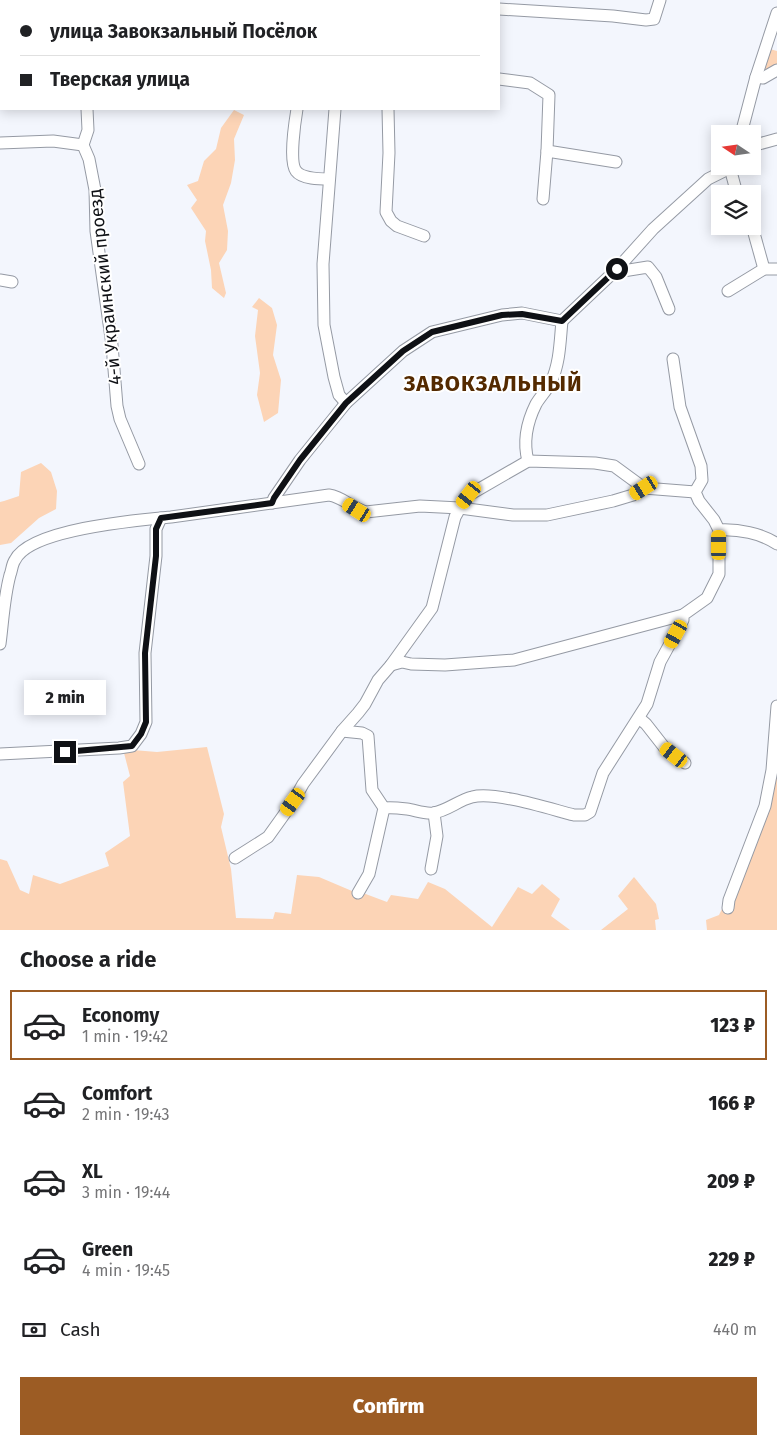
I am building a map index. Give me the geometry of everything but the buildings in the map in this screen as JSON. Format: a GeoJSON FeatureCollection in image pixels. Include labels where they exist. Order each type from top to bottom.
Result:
{"type":"FeatureCollection","features":[{"type":"Feature","properties":{"kind":"street"},"geometry":{"type":"LineString","coordinates":[[500,9],[613,16],[646,20],[654,18],[660,0]]}},
{"type":"Feature","properties":{"kind":"street"},"geometry":{"type":"LineString","coordinates":[[743,125],[756,77],[777,13]]}},
{"type":"Feature","properties":{"kind":"street"},"geometry":{"type":"LineString","coordinates":[[756,77],[763,78],[777,70]]}},
{"type":"Feature","properties":{"kind":"street"},"geometry":{"type":"LineString","coordinates":[[500,79],[530,83],[548,95],[547,151],[543,199]]}},
{"type":"Feature","properties":{"kind":"street","name":"4-й Украинский проезд"},"geometry":{"type":"LineString","coordinates":[[87,110],[88,130],[83,144],[89,159],[95,190],[96,231],[112,345],[116,406],[139,464]]}},
{"type":"Feature","properties":{"kind":"street"},"geometry":{"type":"LineString","coordinates":[[297,110],[292,162],[296,172],[303,176],[329,179]]}},
{"type":"Feature","properties":{"kind":"street"},"geometry":{"type":"LineString","coordinates":[[335,110],[323,264],[324,325],[339,396],[346,403]]}},
{"type":"Feature","properties":{"kind":"street"},"geometry":{"type":"LineString","coordinates":[[388,110],[389,153],[386,212],[390,221],[397,226],[424,236]]}},
{"type":"Feature","properties":{"kind":"street"},"geometry":{"type":"LineString","coordinates":[[761,143],[777,139]]}},
{"type":"Feature","properties":{"kind":"street"},"geometry":{"type":"LineString","coordinates":[[0,143],[53,141],[83,144]]}},
{"type":"Feature","properties":{"kind":"street"},"geometry":{"type":"LineString","coordinates":[[547,151],[616,162]]}},
{"type":"Feature","properties":{"kind":"street"},"geometry":{"type":"LineString","coordinates":[[528,461],[526,431],[536,405],[551,382],[557,362],[562,321],[617,269],[653,229],[708,180],[716,175]]}},
{"type":"Feature","properties":{"kind":"street"},"geometry":{"type":"LineString","coordinates":[[755,235],[764,269]]}},
{"type":"Feature","properties":{"kind":"street"},"geometry":{"type":"LineString","coordinates":[[617,269],[623,271],[648,267],[656,277],[669,309]]}},
{"type":"Feature","properties":{"kind":"street"},"geometry":{"type":"LineString","coordinates":[[728,291],[764,269],[777,268]]}},
{"type":"Feature","properties":{"kind":"street"},"geometry":{"type":"LineString","coordinates":[[0,280],[12,282]]}},
{"type":"Feature","properties":{"kind":"street"},"geometry":{"type":"LineString","coordinates":[[272,503],[300,460],[346,403],[403,351],[432,332],[502,315],[522,314],[562,321]]}},
{"type":"Feature","properties":{"kind":"street"},"geometry":{"type":"LineString","coordinates":[[673,359],[680,407],[701,466],[702,480],[695,492]]}},
{"type":"Feature","properties":{"kind":"street"},"geometry":{"type":"LineString","coordinates":[[235,858],[268,837],[293,802],[303,784],[342,731],[365,704],[378,680],[432,608],[455,517],[469,495],[528,461],[595,463],[614,466],[644,488],[695,492]]}},
{"type":"Feature","properties":{"kind":"street"},"geometry":{"type":"LineString","coordinates":[[0,644],[8,584],[14,560],[21,552],[45,539],[85,528],[329,495],[336,496],[357,510],[366,512],[420,506],[460,508],[514,515],[547,515],[613,501],[633,495],[644,488]]}},
{"type":"Feature","properties":{"kind":"street"},"geometry":{"type":"LineString","coordinates":[[391,665],[402,662],[445,665],[514,660],[683,615],[707,598],[719,574],[719,530],[695,492]]}},
{"type":"Feature","properties":{"kind":"street"},"geometry":{"type":"LineString","coordinates":[[0,754],[119,748],[132,746],[141,734],[146,722],[145,653],[156,556],[156,529],[161,518]]}},
{"type":"Feature","properties":{"kind":"street"},"geometry":{"type":"LineString","coordinates":[[719,530],[753,534],[770,539],[777,544]]}},
{"type":"Feature","properties":{"kind":"street"},"geometry":{"type":"LineString","coordinates":[[384,808],[434,813],[471,797],[483,795],[500,797],[574,814],[585,815],[590,812],[603,773],[647,704],[660,662],[683,620],[683,615]]}},
{"type":"Feature","properties":{"kind":"street"},"geometry":{"type":"LineString","coordinates":[[728,908],[729,900],[764,806],[772,770],[777,706]]}},
{"type":"Feature","properties":{"kind":"street"},"geometry":{"type":"LineString","coordinates":[[639,718],[664,747],[684,763]]}},
{"type":"Feature","properties":{"kind":"street"},"geometry":{"type":"LineString","coordinates":[[342,731],[362,732],[368,736],[372,790],[384,808],[369,874],[358,893]]}},
{"type":"Feature","properties":{"kind":"street"},"geometry":{"type":"LineString","coordinates":[[431,869],[437,836],[434,813]]}},
{"type":"Feature","properties":{"kind":"shaded area"},"geometry":{"type":"Polygon","coordinates":[[[770,49],[777,51],[777,65],[769,70],[763,66],[770,49]]]}},
{"type":"Feature","properties":{"kind":"shaded area"},"geometry":{"type":"Polygon","coordinates":[[[234,110],[244,115],[234,139],[235,160],[231,183],[223,205],[228,231],[227,250],[219,263],[226,293],[224,298],[212,288],[211,270],[205,241],[206,231],[191,208],[197,200],[187,185],[198,181],[204,161],[216,149],[221,128],[234,110]]]}},
{"type":"Feature","properties":{"kind":"shaded area"},"geometry":{"type":"Polygon","coordinates":[[[259,298],[272,308],[277,325],[273,355],[281,380],[278,413],[264,422],[257,395],[260,373],[255,336],[258,310],[252,307],[259,298]]]}},
{"type":"Feature","properties":{"kind":"shaded area"},"geometry":{"type":"Polygon","coordinates":[[[41,463],[51,472],[57,491],[56,509],[39,518],[11,543],[0,545],[0,502],[19,496],[21,472],[41,463]]]}},
{"type":"Feature","properties":{"kind":"shaded area"},"geometry":{"type":"Polygon","coordinates":[[[207,747],[224,814],[221,827],[231,869],[236,918],[273,919],[275,912],[291,914],[297,875],[319,877],[352,891],[387,902],[391,895],[418,899],[428,882],[445,889],[492,927],[518,887],[532,894],[542,884],[560,899],[551,916],[570,930],[0,930],[0,859],[7,861],[20,890],[29,894],[33,875],[60,884],[109,866],[105,853],[130,836],[123,782],[130,776],[124,753],[133,750],[157,752],[207,747]]]}},
{"type":"Feature","properties":{"kind":"shaded area"},"geometry":{"type":"Polygon","coordinates":[[[777,767],[777,930],[707,930],[706,920],[719,915],[723,907],[777,767]]]}},
{"type":"Feature","properties":{"kind":"shaded area"},"geometry":{"type":"Polygon","coordinates":[[[634,877],[656,904],[659,919],[655,920],[656,930],[601,930],[628,909],[618,896],[634,877]]]}},
{"type":"Feature","properties":{"kind":"district","name":"ЗАВОКЗАЛЬНЫЙ"},"geometry":{"type":"Point","coordinates":[493,383]}},
{"type":"Feature","properties":{"kind":"route"},"geometry":{"type":"LineString","coordinates":[[65,752],[132,746],[141,734],[146,722],[145,653],[156,556],[156,529],[161,518],[272,503],[300,460],[346,403],[403,351],[432,332],[502,315],[522,314],[562,321],[617,269]]}}]}
